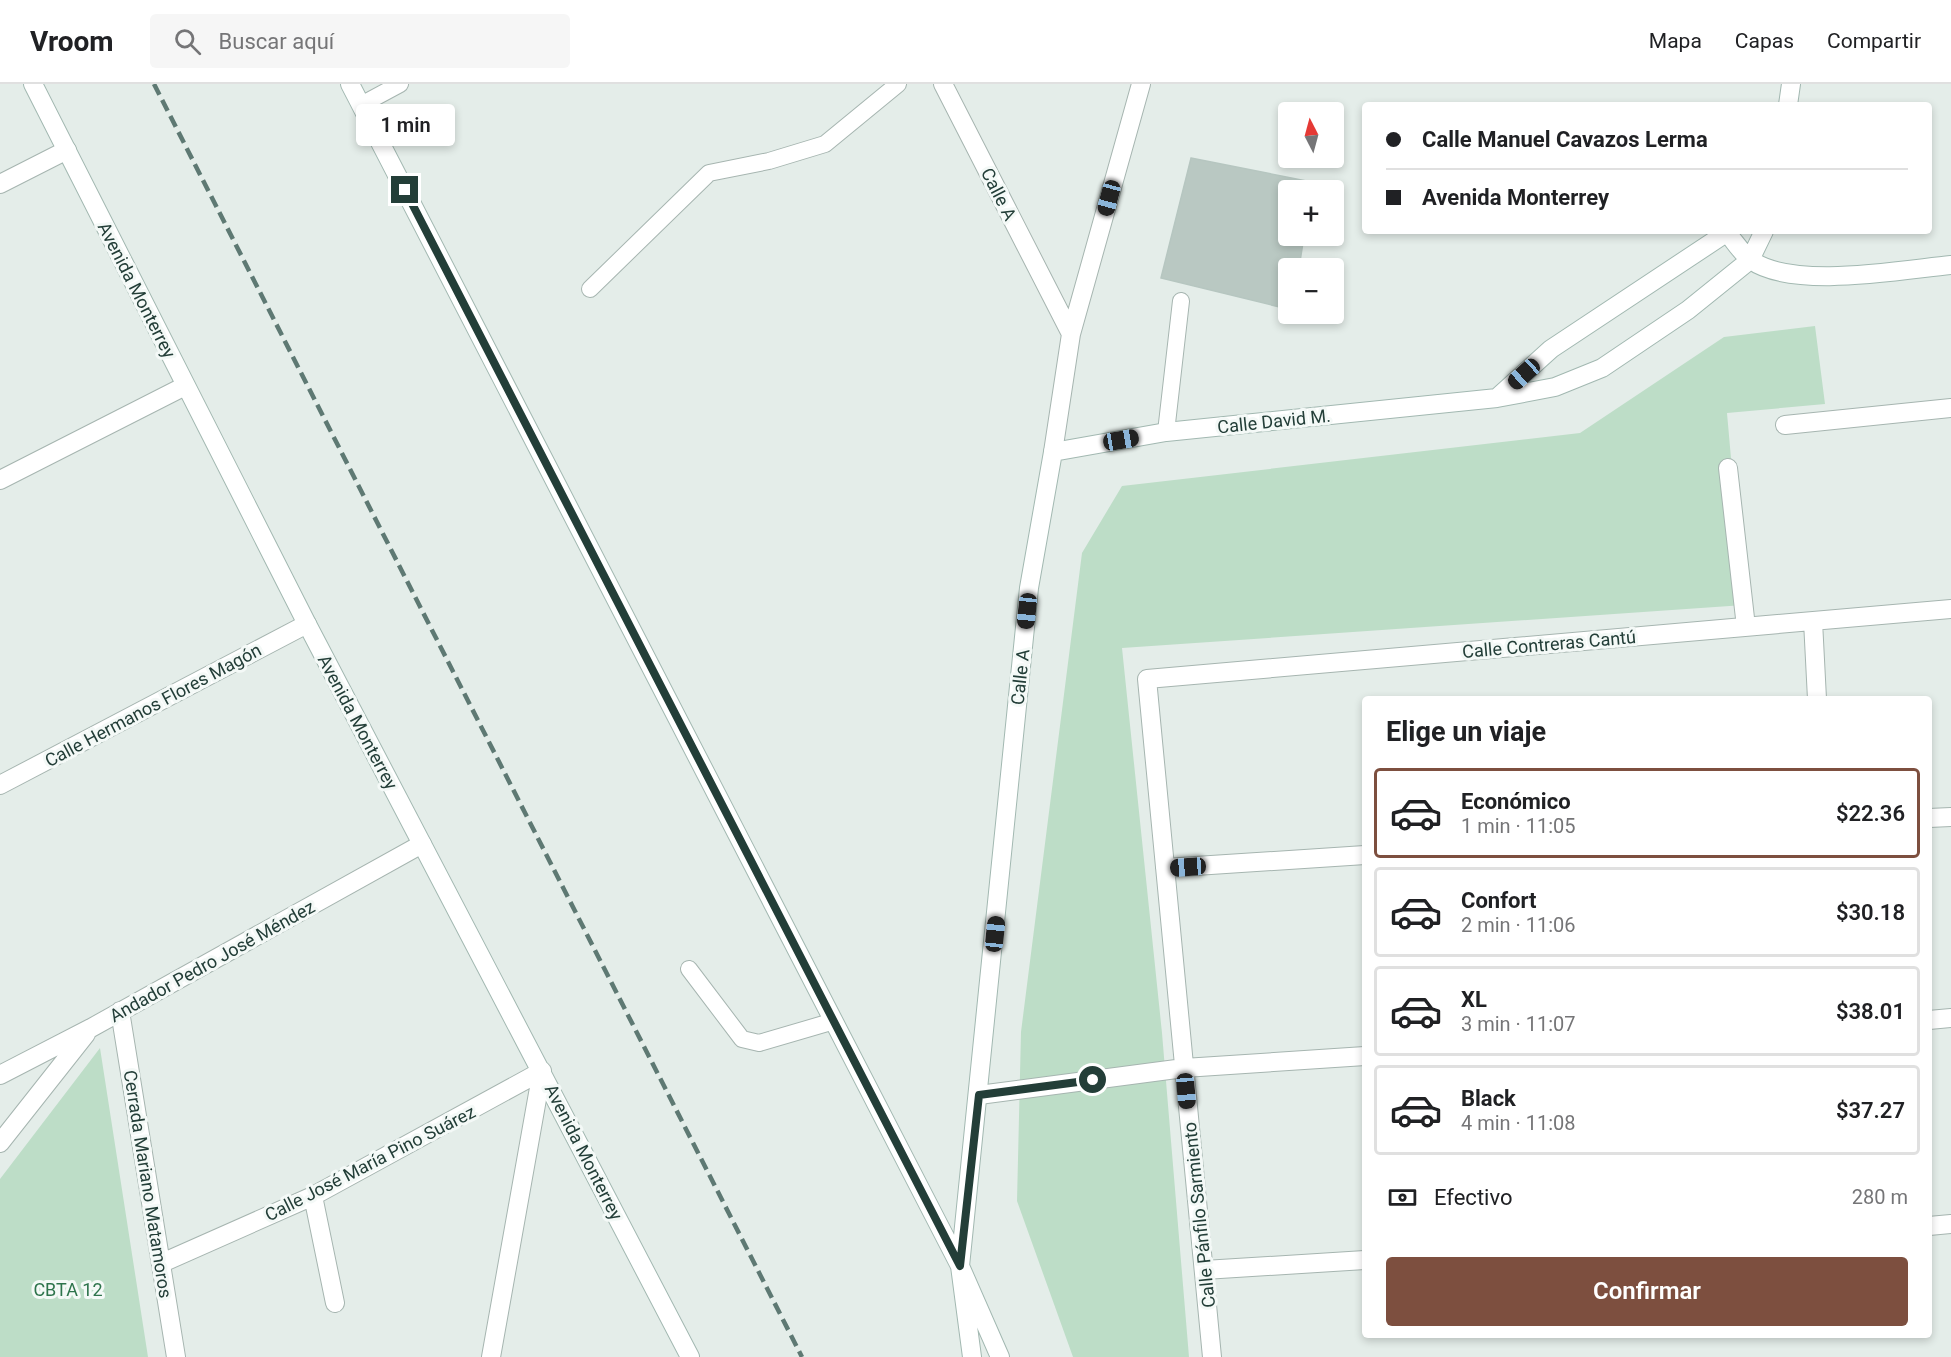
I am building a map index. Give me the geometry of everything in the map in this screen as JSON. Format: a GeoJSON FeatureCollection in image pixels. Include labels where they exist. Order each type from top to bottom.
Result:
{"type":"FeatureCollection","features":[{"type":"Feature","properties":{"kind":"street","name":"Avenida Monterrey"},"geometry":{"type":"LineString","coordinates":[[33,84],[307,624],[690,1357]]}},
{"type":"Feature","properties":{"kind":"street"},"geometry":{"type":"LineString","coordinates":[[350,84],[960,1266],[1000,1357]]}},
{"type":"Feature","properties":{"kind":"street","name":"Calle A"},"geometry":{"type":"LineString","coordinates":[[943,84],[1071,334],[1029,588],[960,1266]]}},
{"type":"Feature","properties":{"kind":"street"},"geometry":{"type":"LineString","coordinates":[[1071,334],[1141,84]]}},
{"type":"Feature","properties":{"kind":"street"},"geometry":{"type":"LineString","coordinates":[[1788,102],[1791,84]]}},
{"type":"Feature","properties":{"kind":"street"},"geometry":{"type":"LineString","coordinates":[[0,184],[67,150]]}},
{"type":"Feature","properties":{"kind":"street"},"geometry":{"type":"LineString","coordinates":[[1497,398],[1551,350],[1723,234]]}},
{"type":"Feature","properties":{"kind":"street"},"geometry":{"type":"LineString","coordinates":[[1729,234],[1750,260],[1782,274],[1839,275],[1951,265]]}},
{"type":"Feature","properties":{"kind":"street"},"geometry":{"type":"LineString","coordinates":[[1750,260],[1763,234]]}},
{"type":"Feature","properties":{"kind":"street","name":"Calle David M."},"geometry":{"type":"LineString","coordinates":[[1053,452],[1166,432],[1497,398],[1555,387],[1602,368],[1688,310],[1750,260]]}},
{"type":"Feature","properties":{"kind":"street"},"geometry":{"type":"LineString","coordinates":[[0,480],[185,386]]}},
{"type":"Feature","properties":{"kind":"street"},"geometry":{"type":"LineString","coordinates":[[1785,425],[1951,408]]}},
{"type":"Feature","properties":{"kind":"street"},"geometry":{"type":"LineString","coordinates":[[1728,468],[1746,627]]}},
{"type":"Feature","properties":{"kind":"street","name":"Calle Contreras Cantú"},"geometry":{"type":"LineString","coordinates":[[1147,679],[1951,609]]}},
{"type":"Feature","properties":{"kind":"street"},"geometry":{"type":"LineString","coordinates":[[1813,621],[1817,696]]}},
{"type":"Feature","properties":{"kind":"street","name":"Calle Hermanos Flores Magón"},"geometry":{"type":"LineString","coordinates":[[0,785],[307,624]]}},
{"type":"Feature","properties":{"kind":"street","name":"Calle Pánfilo Sarmiento"},"geometry":{"type":"LineString","coordinates":[[1147,679],[1212,1357]]}},
{"type":"Feature","properties":{"kind":"street"},"geometry":{"type":"LineString","coordinates":[[1932,818],[1951,817]]}},
{"type":"Feature","properties":{"kind":"street","name":"Andador Pedro José Méndez"},"geometry":{"type":"LineString","coordinates":[[0,1075],[91,1028],[422,844]]}},
{"type":"Feature","properties":{"kind":"street"},"geometry":{"type":"LineString","coordinates":[[1166,868],[1362,855]]}},
{"type":"Feature","properties":{"kind":"street","name":"Cerrada Mariano Matamoros"},"geometry":{"type":"LineString","coordinates":[[120,1011],[176,1357]]}},
{"type":"Feature","properties":{"kind":"street"},"geometry":{"type":"LineString","coordinates":[[1932,1020],[1951,1018]]}},
{"type":"Feature","properties":{"kind":"street"},"geometry":{"type":"LineString","coordinates":[[0,1143],[91,1028]]}},
{"type":"Feature","properties":{"kind":"street"},"geometry":{"type":"LineString","coordinates":[[979,1095],[1184,1068],[1362,1056]]}},
{"type":"Feature","properties":{"kind":"street"},"geometry":{"type":"LineString","coordinates":[[491,1357],[542,1071]]}},
{"type":"Feature","properties":{"kind":"street","name":"Calle José María Pino Suárez"},"geometry":{"type":"LineString","coordinates":[[162,1263],[313,1197],[542,1071]]}},
{"type":"Feature","properties":{"kind":"street"},"geometry":{"type":"LineString","coordinates":[[313,1197],[335,1303]]}},
{"type":"Feature","properties":{"kind":"street"},"geometry":{"type":"LineString","coordinates":[[1932,1226],[1951,1224]]}},
{"type":"Feature","properties":{"kind":"street"},"geometry":{"type":"LineString","coordinates":[[1204,1270],[1362,1260]]}},
{"type":"Feature","properties":{"kind":"street"},"geometry":{"type":"LineString","coordinates":[[960,1266],[972,1357]]}},
{"type":"Feature","properties":{"kind":"lane"},"geometry":{"type":"LineString","coordinates":[[361,105],[400,84]]}},
{"type":"Feature","properties":{"kind":"lane"},"geometry":{"type":"LineString","coordinates":[[591,289],[709,173],[769,161],[825,144],[898,84]]}},
{"type":"Feature","properties":{"kind":"lane"},"geometry":{"type":"LineString","coordinates":[[1166,432],[1181,301]]}},
{"type":"Feature","properties":{"kind":"lane"},"geometry":{"type":"LineString","coordinates":[[688,969],[742,1040],[759,1043],[834,1021]]}},
{"type":"Feature","properties":{"kind":"green space"},"geometry":{"type":"Polygon","coordinates":[[[1815,326],[1825,404],[1727,413],[1744,605],[1122,648],[1162,1033],[1189,1357],[1073,1357],[1017,1201],[1021,1032],[1082,553],[1122,486],[1580,433],[1724,337],[1815,326]]]}},
{"type":"Feature","properties":{"kind":"green space","name":"CBTA 12"},"geometry":{"type":"Polygon","coordinates":[[[100,1048],[148,1357],[0,1357],[0,1179],[100,1048]]]}},
{"type":"Feature","properties":{"kind":"building"},"geometry":{"type":"Polygon","coordinates":[[[1191,158],[1302,180],[1278,180],[1278,246],[1302,246],[1301,258],[1278,258],[1278,307],[1161,278],[1191,158]]]}},
{"type":"Feature","properties":{"kind":"railway"},"geometry":{"type":"LineString","coordinates":[[154,84],[802,1357]]}},
{"type":"Feature","properties":{"kind":"route"},"geometry":{"type":"LineString","coordinates":[[405,190],[960,1266],[979,1095],[1093,1080]]}}]}
